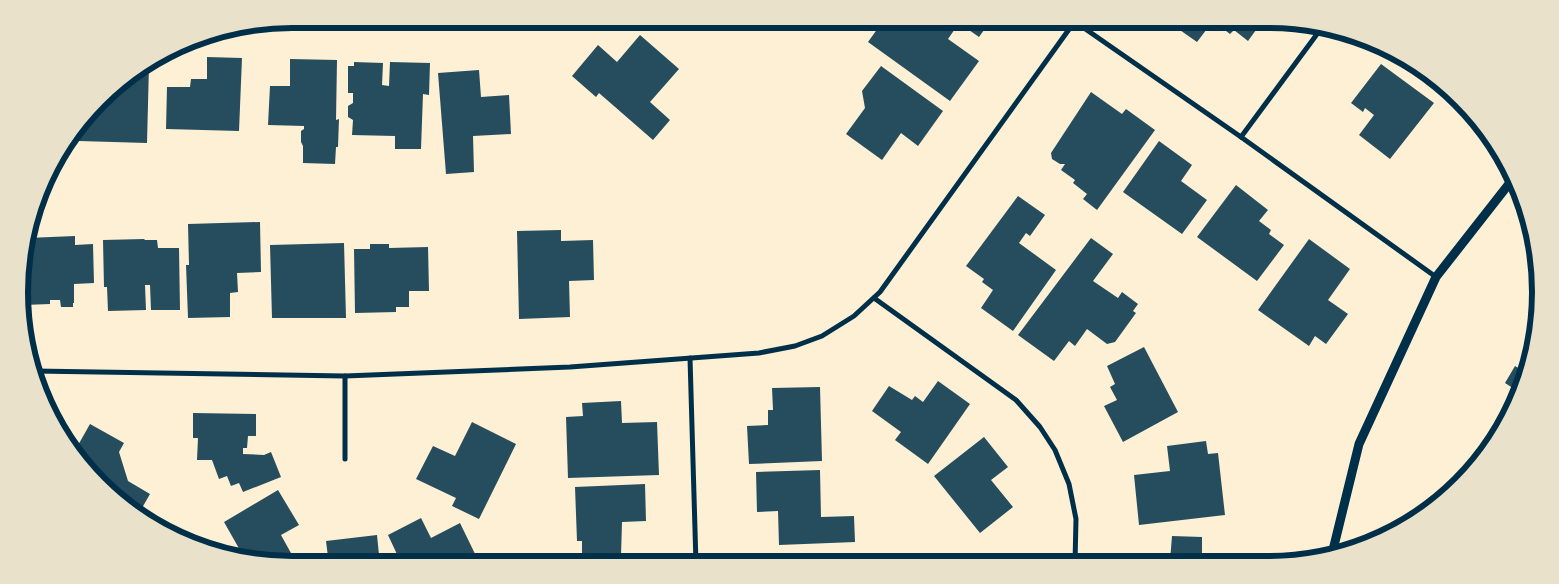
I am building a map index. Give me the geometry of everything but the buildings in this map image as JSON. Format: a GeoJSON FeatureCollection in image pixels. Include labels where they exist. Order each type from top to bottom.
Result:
{"type":"FeatureCollection","features":[{"type":"Feature","properties":{"kind":"street"},"geometry":{"type":"LineString","coordinates":[[40,371],[345,376],[570,367],[759,353],[796,346],[822,336],[854,316],[874,298],[1067,28]]}},
{"type":"Feature","properties":{"kind":"street"},"geometry":{"type":"LineString","coordinates":[[1085,28],[1242,137],[1436,277]]}},
{"type":"Feature","properties":{"kind":"street"},"geometry":{"type":"LineString","coordinates":[[1242,137],[1318,33]]}},
{"type":"Feature","properties":{"kind":"street"},"geometry":{"type":"LineString","coordinates":[[1334,547],[1359,444],[1436,277],[1508,185]]}},
{"type":"Feature","properties":{"kind":"street"},"geometry":{"type":"LineString","coordinates":[[874,298],[1016,400],[1040,427],[1055,450],[1069,484],[1076,519],[1075,556]]}},
{"type":"Feature","properties":{"kind":"street"},"geometry":{"type":"LineString","coordinates":[[690,358],[696,556]]}},
{"type":"Feature","properties":{"kind":"street"},"geometry":{"type":"LineString","coordinates":[[345,376],[345,459]]}}]}
